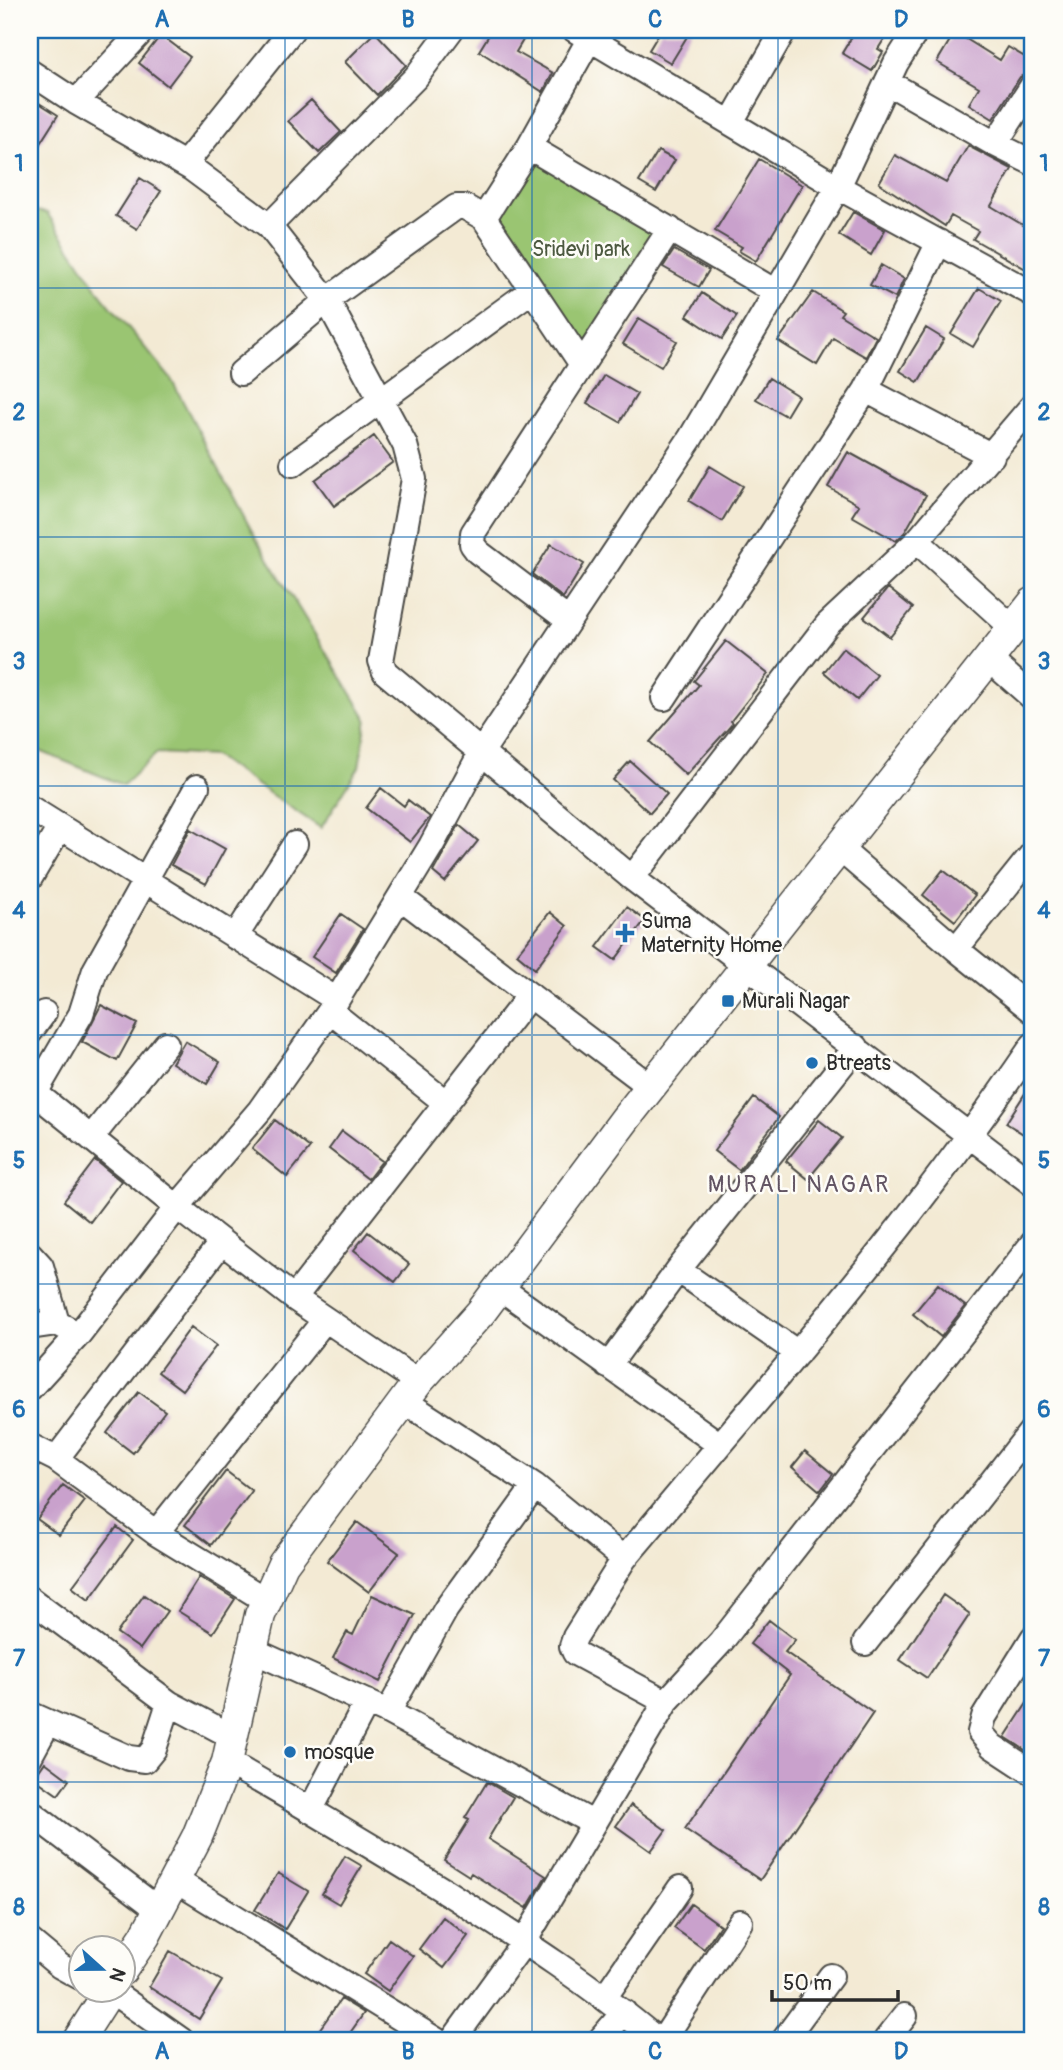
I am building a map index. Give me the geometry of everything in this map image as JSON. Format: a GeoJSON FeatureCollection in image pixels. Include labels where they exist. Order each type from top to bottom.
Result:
{"type":"FeatureCollection","features":[{"type":"Feature","properties":{"kind":"main road"},"geometry":{"type":"LineString","coordinates":[[136,1947],[197,1837],[230,1749],[252,1650],[267,1601],[283,1564],[411,1391],[499,1287],[651,1087],[1033,603]]}},
{"type":"Feature","properties":{"kind":"main road"},"geometry":{"type":"LineString","coordinates":[[78,2040],[101,2004]]}},
{"type":"Feature","properties":{"kind":"street"},"geometry":{"type":"LineString","coordinates":[[76,102],[143,30]]}},
{"type":"Feature","properties":{"kind":"street"},"geometry":{"type":"LineString","coordinates":[[185,164],[292,30]]}},
{"type":"Feature","properties":{"kind":"street"},"geometry":{"type":"LineString","coordinates":[[269,226],[415,77],[451,30]]}},
{"type":"Feature","properties":{"kind":"street"},"geometry":{"type":"LineString","coordinates":[[731,122],[784,30]]}},
{"type":"Feature","properties":{"kind":"street"},"geometry":{"type":"LineString","coordinates":[[30,1388],[68,1328],[260,1110],[333,1005],[400,897],[482,751],[690,439],[838,187],[887,82],[917,30]]}},
{"type":"Feature","properties":{"kind":"street"},"geometry":{"type":"LineString","coordinates":[[484,218],[528,147],[582,34],[838,187],[1033,294]]}},
{"type":"Feature","properties":{"kind":"street"},"geometry":{"type":"LineString","coordinates":[[30,72],[76,102],[185,164],[269,226],[327,300],[405,445],[414,479],[381,660],[385,672],[632,878],[746,968],[856,1047],[1033,1184]]}},
{"type":"Feature","properties":{"kind":"street"},"geometry":{"type":"LineString","coordinates":[[887,82],[1033,163]]}},
{"type":"Feature","properties":{"kind":"street"},"geometry":{"type":"LineString","coordinates":[[995,144],[1033,85]]}},
{"type":"Feature","properties":{"kind":"street"},"geometry":{"type":"LineString","coordinates":[[528,147],[776,292]]}},
{"type":"Feature","properties":{"kind":"street"},"geometry":{"type":"LineString","coordinates":[[241,373],[327,300],[456,207],[465,206],[484,218],[581,363]]}},
{"type":"Feature","properties":{"kind":"street"},"geometry":{"type":"LineString","coordinates":[[568,620],[478,552],[472,544],[473,533],[670,229]]}},
{"type":"Feature","properties":{"kind":"street"},"geometry":{"type":"LineString","coordinates":[[664,698],[866,390],[939,242]]}},
{"type":"Feature","properties":{"kind":"street"},"geometry":{"type":"LineString","coordinates":[[293,464],[532,290]]}},
{"type":"Feature","properties":{"kind":"street"},"geometry":{"type":"LineString","coordinates":[[866,390],[992,456]]}},
{"type":"Feature","properties":{"kind":"street"},"geometry":{"type":"LineString","coordinates":[[632,878],[827,625],[917,541],[1033,405]]}},
{"type":"Feature","properties":{"kind":"street"},"geometry":{"type":"LineString","coordinates":[[917,541],[1013,629]]}},
{"type":"Feature","properties":{"kind":"street"},"geometry":{"type":"LineString","coordinates":[[990,660],[1033,698]]}},
{"type":"Feature","properties":{"kind":"street"},"geometry":{"type":"LineString","coordinates":[[197,787],[94,970],[80,1014],[32,1091],[624,1559]]}},
{"type":"Feature","properties":{"kind":"street"},"geometry":{"type":"LineString","coordinates":[[30,808],[235,937],[333,1005],[445,1102]]}},
{"type":"Feature","properties":{"kind":"street"},"geometry":{"type":"LineString","coordinates":[[30,878],[60,827]]}},
{"type":"Feature","properties":{"kind":"street"},"geometry":{"type":"LineString","coordinates":[[235,937],[295,844]]}},
{"type":"Feature","properties":{"kind":"street"},"geometry":{"type":"LineString","coordinates":[[840,849],[1033,1011]]}},
{"type":"Feature","properties":{"kind":"street"},"geometry":{"type":"LineString","coordinates":[[956,949],[1033,853]]}},
{"type":"Feature","properties":{"kind":"street"},"geometry":{"type":"LineString","coordinates":[[400,897],[651,1087]]}},
{"type":"Feature","properties":{"kind":"street"},"geometry":{"type":"LineString","coordinates":[[294,1298],[530,995]]}},
{"type":"Feature","properties":{"kind":"street"},"geometry":{"type":"LineString","coordinates":[[91,1138],[166,1044]]}},
{"type":"Feature","properties":{"kind":"street"},"geometry":{"type":"LineString","coordinates":[[667,1702],[575,1653],[572,1646],[575,1637],[624,1559],[798,1353],[971,1136],[1033,1045]]}},
{"type":"Feature","properties":{"kind":"street"},"geometry":{"type":"LineString","coordinates":[[608,1366],[678,1270],[856,1047]]}},
{"type":"Feature","properties":{"kind":"street"},"geometry":{"type":"LineString","coordinates":[[56,1459],[221,1243]]}},
{"type":"Feature","properties":{"kind":"street"},"geometry":{"type":"LineString","coordinates":[[453,2040],[524,1941],[667,1702],[721,1642],[1033,1243]]}},
{"type":"Feature","properties":{"kind":"street"},"geometry":{"type":"LineString","coordinates":[[30,1254],[41,1266],[68,1328]]}},
{"type":"Feature","properties":{"kind":"street"},"geometry":{"type":"LineString","coordinates":[[678,1270],[798,1353]]}},
{"type":"Feature","properties":{"kind":"street"},"geometry":{"type":"LineString","coordinates":[[499,1287],[720,1445]]}},
{"type":"Feature","properties":{"kind":"street"},"geometry":{"type":"LineString","coordinates":[[156,1533],[324,1321]]}},
{"type":"Feature","properties":{"kind":"street"},"geometry":{"type":"LineString","coordinates":[[30,1327],[68,1328]]}},
{"type":"Feature","properties":{"kind":"street"},"geometry":{"type":"LineString","coordinates":[[865,1643],[1033,1429]]}},
{"type":"Feature","properties":{"kind":"street"},"geometry":{"type":"LineString","coordinates":[[30,1446],[56,1459],[156,1533],[267,1601]]}},
{"type":"Feature","properties":{"kind":"street"},"geometry":{"type":"LineString","coordinates":[[311,1809],[378,1707],[535,1486]]}},
{"type":"Feature","properties":{"kind":"street"},"geometry":{"type":"LineString","coordinates":[[30,1599],[311,1809],[524,1941],[614,2005],[657,2040]]}},
{"type":"Feature","properties":{"kind":"street"},"geometry":{"type":"LineString","coordinates":[[1033,1638],[984,1717],[980,1732],[992,1746],[1033,1773]]}},
{"type":"Feature","properties":{"kind":"street"},"geometry":{"type":"LineString","coordinates":[[252,1650],[378,1707],[593,1823]]}},
{"type":"Feature","properties":{"kind":"street"},"geometry":{"type":"LineString","coordinates":[[30,1756],[39,1719],[129,1758],[145,1760],[154,1749],[169,1703]]}},
{"type":"Feature","properties":{"kind":"street"},"geometry":{"type":"LineString","coordinates":[[30,1812],[159,1910]]}},
{"type":"Feature","properties":{"kind":"street"},"geometry":{"type":"LineString","coordinates":[[174,1880],[436,2040]]}},
{"type":"Feature","properties":{"kind":"street"},"geometry":{"type":"LineString","coordinates":[[600,2040],[614,2005],[680,1888]]}},
{"type":"Feature","properties":{"kind":"street"},"geometry":{"type":"LineString","coordinates":[[663,2040],[740,1922]]}},
{"type":"Feature","properties":{"kind":"street"},"geometry":{"type":"LineString","coordinates":[[30,1941],[66,1969]]}},
{"type":"Feature","properties":{"kind":"street"},"geometry":{"type":"LineString","coordinates":[[785,2040],[831,1976]]}},
{"type":"Feature","properties":{"kind":"street"},"geometry":{"type":"LineString","coordinates":[[130,2004],[181,2040]]}},
{"type":"Feature","properties":{"kind":"street"},"geometry":{"type":"LineString","coordinates":[[886,2040],[905,2016]]}},
{"type":"Feature","properties":{"kind":"green space","name":"Sridevi park"},"geometry":{"type":"Polygon","coordinates":[[[536,160],[659,230],[585,349],[491,221],[536,160]]]}},
{"type":"Feature","properties":{"kind":"green space"},"geometry":{"type":"Polygon","coordinates":[[[30,210],[47,213],[103,297],[171,379],[255,537],[367,719],[359,767],[321,828],[214,756],[157,753],[123,785],[30,747],[30,210]]]}},
{"type":"Feature","properties":{"kind":"building"},"geometry":{"type":"Polygon","coordinates":[[[492,30],[529,30],[516,52],[553,73],[543,92],[479,51],[492,30]]]}},
{"type":"Feature","properties":{"kind":"building"},"geometry":{"type":"Polygon","coordinates":[[[661,30],[691,30],[671,63],[649,50],[661,30]]]}},
{"type":"Feature","properties":{"kind":"building"},"geometry":{"type":"Polygon","coordinates":[[[856,30],[890,30],[878,49],[883,52],[872,71],[842,53],[856,30]]]}},
{"type":"Feature","properties":{"kind":"building"},"geometry":{"type":"Polygon","coordinates":[[[375,32],[406,65],[377,95],[345,62],[375,32]]]}},
{"type":"Feature","properties":{"kind":"building"},"geometry":{"type":"Polygon","coordinates":[[[955,32],[1000,60],[1008,47],[1033,62],[1033,70],[1020,77],[993,119],[969,104],[979,87],[937,62],[955,32]]]}},
{"type":"Feature","properties":{"kind":"building"},"geometry":{"type":"Polygon","coordinates":[[[161,35],[190,57],[168,86],[139,63],[161,35]]]}},
{"type":"Feature","properties":{"kind":"building"},"geometry":{"type":"Polygon","coordinates":[[[311,100],[341,132],[319,153],[288,121],[311,100]]]}},
{"type":"Feature","properties":{"kind":"building"},"geometry":{"type":"Polygon","coordinates":[[[39,103],[58,115],[30,159],[30,117],[39,103]]]}},
{"type":"Feature","properties":{"kind":"building"},"geometry":{"type":"Polygon","coordinates":[[[968,146],[1012,169],[991,206],[1033,231],[1033,273],[973,239],[978,231],[951,216],[945,226],[879,183],[895,155],[946,183],[968,146]]]}},
{"type":"Feature","properties":{"kind":"building"},"geometry":{"type":"Polygon","coordinates":[[[658,151],[675,160],[656,192],[639,182],[658,151]]]}},
{"type":"Feature","properties":{"kind":"building"},"geometry":{"type":"Polygon","coordinates":[[[759,159],[802,185],[756,261],[739,251],[742,247],[715,231],[759,159]]]}},
{"type":"Feature","properties":{"kind":"building"},"geometry":{"type":"Polygon","coordinates":[[[140,178],[161,191],[137,229],[116,216],[140,178]]]}},
{"type":"Feature","properties":{"kind":"building"},"geometry":{"type":"Polygon","coordinates":[[[853,212],[885,230],[871,255],[839,235],[853,212]]]}},
{"type":"Feature","properties":{"kind":"building"},"geometry":{"type":"Polygon","coordinates":[[[674,250],[709,270],[699,287],[663,267],[674,250]]]}},
{"type":"Feature","properties":{"kind":"building"},"geometry":{"type":"Polygon","coordinates":[[[881,265],[904,279],[895,298],[870,285],[881,265]]]}},
{"type":"Feature","properties":{"kind":"building"},"geometry":{"type":"Polygon","coordinates":[[[979,288],[1001,301],[973,347],[951,334],[979,288]]]}},
{"type":"Feature","properties":{"kind":"building"},"geometry":{"type":"Polygon","coordinates":[[[813,292],[843,311],[840,315],[876,337],[866,357],[833,338],[817,365],[778,341],[813,292]]]}},
{"type":"Feature","properties":{"kind":"building"},"geometry":{"type":"Polygon","coordinates":[[[702,293],[737,316],[722,339],[687,316],[702,293]]]}},
{"type":"Feature","properties":{"kind":"building"},"geometry":{"type":"Polygon","coordinates":[[[639,318],[677,341],[661,367],[623,344],[639,318]]]}},
{"type":"Feature","properties":{"kind":"building"},"geometry":{"type":"Polygon","coordinates":[[[926,328],[944,339],[918,382],[900,371],[926,328]]]}},
{"type":"Feature","properties":{"kind":"building"},"geometry":{"type":"Polygon","coordinates":[[[604,375],[637,394],[620,422],[587,403],[604,375]]]}},
{"type":"Feature","properties":{"kind":"building"},"geometry":{"type":"Polygon","coordinates":[[[769,378],[798,396],[786,416],[756,399],[769,378]]]}},
{"type":"Feature","properties":{"kind":"building"},"geometry":{"type":"Polygon","coordinates":[[[374,436],[393,462],[334,506],[315,480],[374,436]]]}},
{"type":"Feature","properties":{"kind":"building"},"geometry":{"type":"Polygon","coordinates":[[[848,452],[926,495],[905,532],[896,541],[852,516],[859,505],[828,487],[848,452]]]}},
{"type":"Feature","properties":{"kind":"building"},"geometry":{"type":"Polygon","coordinates":[[[710,466],[743,486],[722,521],[689,501],[710,466]]]}},
{"type":"Feature","properties":{"kind":"building"},"geometry":{"type":"Polygon","coordinates":[[[551,544],[584,564],[563,598],[532,574],[551,544]]]}},
{"type":"Feature","properties":{"kind":"building"},"geometry":{"type":"Polygon","coordinates":[[[888,588],[913,608],[890,637],[864,617],[888,588]]]}},
{"type":"Feature","properties":{"kind":"building"},"geometry":{"type":"Polygon","coordinates":[[[726,641],[768,674],[731,721],[733,723],[686,775],[650,742],[699,685],[694,681],[726,641]]]}},
{"type":"Feature","properties":{"kind":"building"},"geometry":{"type":"Polygon","coordinates":[[[843,648],[877,675],[857,700],[824,672],[843,648]]]}},
{"type":"Feature","properties":{"kind":"building"},"geometry":{"type":"Polygon","coordinates":[[[630,761],[667,794],[650,813],[613,780],[630,761]]]}},
{"type":"Feature","properties":{"kind":"building"},"geometry":{"type":"Polygon","coordinates":[[[381,788],[404,806],[408,800],[430,817],[410,842],[366,808],[381,788]]]}},
{"type":"Feature","properties":{"kind":"building"},"geometry":{"type":"Polygon","coordinates":[[[459,825],[478,841],[445,882],[433,872],[459,825]]]}},
{"type":"Feature","properties":{"kind":"building"},"geometry":{"type":"Polygon","coordinates":[[[190,829],[225,849],[206,884],[171,865],[190,829]]]}},
{"type":"Feature","properties":{"kind":"building"},"geometry":{"type":"Polygon","coordinates":[[[943,870],[975,895],[955,921],[923,895],[943,870]]]}},
{"type":"Feature","properties":{"kind":"building"},"geometry":{"type":"Polygon","coordinates":[[[627,907],[645,920],[615,960],[597,947],[627,907]]]}},
{"type":"Feature","properties":{"kind":"building"},"geometry":{"type":"Polygon","coordinates":[[[550,912],[567,926],[535,969],[517,954],[550,912]]]}},
{"type":"Feature","properties":{"kind":"building"},"geometry":{"type":"Polygon","coordinates":[[[341,914],[363,929],[336,973],[312,957],[341,914]]]}},
{"type":"Feature","properties":{"kind":"building"},"geometry":{"type":"Polygon","coordinates":[[[101,1005],[137,1024],[117,1061],[82,1042],[101,1005]]]}},
{"type":"Feature","properties":{"kind":"building"},"geometry":{"type":"Polygon","coordinates":[[[185,1041],[220,1062],[207,1084],[172,1063],[185,1041]]]}},
{"type":"Feature","properties":{"kind":"building"},"geometry":{"type":"Polygon","coordinates":[[[1033,1081],[1033,1122],[1025,1135],[1006,1123],[1033,1081]]]}},
{"type":"Feature","properties":{"kind":"building"},"geometry":{"type":"Polygon","coordinates":[[[754,1098],[779,1117],[739,1170],[714,1151],[754,1098]]]}},
{"type":"Feature","properties":{"kind":"building"},"geometry":{"type":"Polygon","coordinates":[[[275,1120],[310,1148],[287,1177],[252,1149],[275,1120]]]}},
{"type":"Feature","properties":{"kind":"building"},"geometry":{"type":"Polygon","coordinates":[[[819,1120],[842,1138],[808,1179],[786,1161],[819,1120]]]}},
{"type":"Feature","properties":{"kind":"building"},"geometry":{"type":"Polygon","coordinates":[[[342,1131],[382,1161],[368,1179],[329,1149],[342,1131]]]}},
{"type":"Feature","properties":{"kind":"building"},"geometry":{"type":"Polygon","coordinates":[[[95,1160],[121,1181],[90,1222],[64,1201],[95,1160]]]}},
{"type":"Feature","properties":{"kind":"building"},"geometry":{"type":"Polygon","coordinates":[[[368,1232],[409,1264],[395,1282],[354,1250],[368,1232]]]}},
{"type":"Feature","properties":{"kind":"building"},"geometry":{"type":"Polygon","coordinates":[[[938,1284],[965,1306],[941,1337],[913,1314],[938,1284]]]}},
{"type":"Feature","properties":{"kind":"building"},"geometry":{"type":"Polygon","coordinates":[[[191,1327],[216,1346],[182,1390],[158,1372],[191,1327]]]}},
{"type":"Feature","properties":{"kind":"building"},"geometry":{"type":"Polygon","coordinates":[[[139,1392],[165,1411],[133,1453],[107,1433],[139,1392]]]}},
{"type":"Feature","properties":{"kind":"building"},"geometry":{"type":"Polygon","coordinates":[[[805,1451],[833,1474],[820,1491],[792,1467],[805,1451]]]}},
{"type":"Feature","properties":{"kind":"building"},"geometry":{"type":"Polygon","coordinates":[[[226,1471],[252,1491],[211,1545],[185,1525],[226,1471]]]}},
{"type":"Feature","properties":{"kind":"building"},"geometry":{"type":"Polygon","coordinates":[[[63,1485],[85,1501],[59,1535],[37,1519],[63,1485]]]}},
{"type":"Feature","properties":{"kind":"building"},"geometry":{"type":"Polygon","coordinates":[[[357,1522],[399,1553],[369,1592],[327,1561],[357,1522]]]}},
{"type":"Feature","properties":{"kind":"building"},"geometry":{"type":"Polygon","coordinates":[[[117,1527],[133,1540],[89,1600],[72,1587],[117,1527]]]}},
{"type":"Feature","properties":{"kind":"building"},"geometry":{"type":"Polygon","coordinates":[[[199,1577],[235,1599],[213,1633],[178,1611],[199,1577]]]}},
{"type":"Feature","properties":{"kind":"building"},"geometry":{"type":"Polygon","coordinates":[[[144,1595],[167,1611],[140,1649],[117,1633],[144,1595]]]}},
{"type":"Feature","properties":{"kind":"building"},"geometry":{"type":"Polygon","coordinates":[[[372,1595],[415,1615],[380,1682],[333,1658],[347,1632],[353,1635],[372,1595]]]}},
{"type":"Feature","properties":{"kind":"building"},"geometry":{"type":"Polygon","coordinates":[[[943,1595],[970,1614],[927,1678],[900,1660],[943,1595]]]}},
{"type":"Feature","properties":{"kind":"building"},"geometry":{"type":"Polygon","coordinates":[[[769,1620],[795,1640],[785,1652],[873,1713],[760,1880],[685,1829],[790,1675],[750,1644],[769,1620]]]}},
{"type":"Feature","properties":{"kind":"building"},"geometry":{"type":"Polygon","coordinates":[[[1033,1694],[1033,1755],[1005,1737],[1033,1694]]]}},
{"type":"Feature","properties":{"kind":"building"},"geometry":{"type":"Polygon","coordinates":[[[45,1762],[69,1780],[58,1795],[34,1778],[45,1762]]]}},
{"type":"Feature","properties":{"kind":"building"},"geometry":{"type":"Polygon","coordinates":[[[487,1782],[513,1797],[488,1839],[546,1876],[527,1908],[471,1873],[469,1876],[444,1860],[469,1820],[465,1818],[487,1782]]]}},
{"type":"Feature","properties":{"kind":"building"},"geometry":{"type":"Polygon","coordinates":[[[631,1805],[666,1830],[651,1851],[616,1826],[631,1805]]]}},
{"type":"Feature","properties":{"kind":"building"},"geometry":{"type":"Polygon","coordinates":[[[345,1856],[362,1866],[339,1904],[322,1894],[345,1856]]]}},
{"type":"Feature","properties":{"kind":"building"},"geometry":{"type":"Polygon","coordinates":[[[278,1873],[308,1891],[285,1929],[255,1910],[278,1873]]]}},
{"type":"Feature","properties":{"kind":"building"},"geometry":{"type":"Polygon","coordinates":[[[691,1904],[720,1925],[704,1949],[674,1928],[691,1904]]]}},
{"type":"Feature","properties":{"kind":"building"},"geometry":{"type":"Polygon","coordinates":[[[443,1917],[468,1936],[444,1968],[419,1949],[443,1917]]]}},
{"type":"Feature","properties":{"kind":"building"},"geometry":{"type":"Polygon","coordinates":[[[389,1939],[413,1956],[388,1991],[364,1974],[389,1939]]]}},
{"type":"Feature","properties":{"kind":"building"},"geometry":{"type":"Polygon","coordinates":[[[170,1951],[222,1981],[199,2019],[149,1987],[170,1951]]]}},
{"type":"Feature","properties":{"kind":"building"},"geometry":{"type":"Polygon","coordinates":[[[341,1999],[364,2013],[345,2040],[312,2040],[341,1999]]]}},
{"type":"Feature","properties":{"kind":"place","name":"Suma Maternity Home"},"geometry":{"type":"Point","coordinates":[625,933]}},
{"type":"Feature","properties":{"kind":"place","name":"Murali Nagar"},"geometry":{"type":"Point","coordinates":[728,1001]}},
{"type":"Feature","properties":{"kind":"place","name":"Btreats"},"geometry":{"type":"Point","coordinates":[812,1063]}},
{"type":"Feature","properties":{"kind":"place","name":"mosque"},"geometry":{"type":"Point","coordinates":[290,1752]}},
{"type":"Feature","properties":{"kind":"district","name":"MURALI NAGAR"},"geometry":{"type":"Point","coordinates":[799,1184]}}]}
